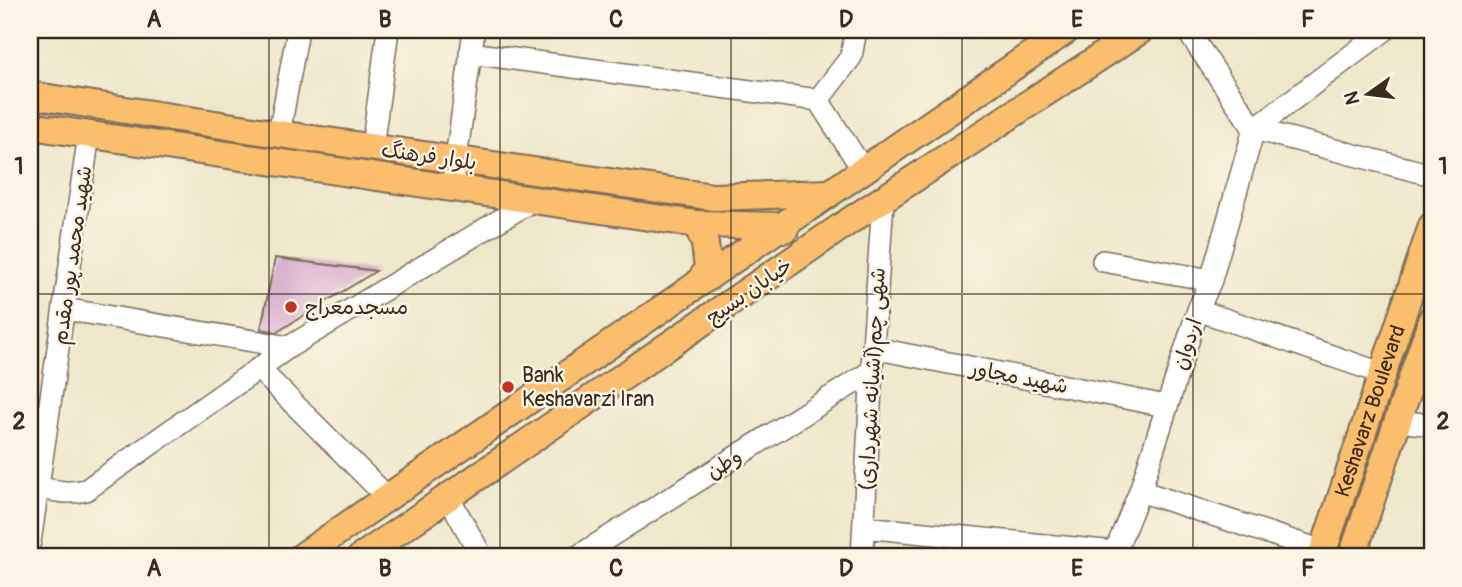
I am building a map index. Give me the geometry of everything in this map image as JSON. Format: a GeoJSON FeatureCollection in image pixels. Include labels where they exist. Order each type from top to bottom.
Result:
{"type":"FeatureCollection","features":[{"type":"Feature","properties":{"kind":"main road","name":"خیابان بسیج"},"geometry":{"type":"LineString","coordinates":[[301,557],[1067,30]]}},
{"type":"Feature","properties":{"kind":"main road","name":"خیابان بسیج"},"geometry":{"type":"LineString","coordinates":[[361,557],[802,254],[1141,30]]}},
{"type":"Feature","properties":{"kind":"main road"},"geometry":{"type":"LineString","coordinates":[[991,82],[1013,114]]}},
{"type":"Feature","properties":{"kind":"main road","name":"بلوار فرهنگ"},"geometry":{"type":"LineString","coordinates":[[30,95],[713,197],[830,194]]}},
{"type":"Feature","properties":{"kind":"main road","name":"بلوار فرهنگ"},"geometry":{"type":"LineString","coordinates":[[30,126],[703,225],[783,226]]}},
{"type":"Feature","properties":{"kind":"main road"},"geometry":{"type":"LineString","coordinates":[[698,284],[708,269],[703,225],[713,197]]}},
{"type":"Feature","properties":{"kind":"main road"},"geometry":{"type":"LineString","coordinates":[[783,226],[802,254]]}},
{"type":"Feature","properties":{"kind":"main road","name":"Keshavarz Boulevard"},"geometry":{"type":"LineString","coordinates":[[1322,554],[1432,226]]}},
{"type":"Feature","properties":{"kind":"main road","name":"Keshavarz Boulevard"},"geometry":{"type":"LineString","coordinates":[[1352,557],[1432,319]]}},
{"type":"Feature","properties":{"kind":"street"},"geometry":{"type":"LineString","coordinates":[[279,134],[298,30]]}},
{"type":"Feature","properties":{"kind":"street"},"geometry":{"type":"LineString","coordinates":[[372,148],[388,30]]}},
{"type":"Feature","properties":{"kind":"street"},"geometry":{"type":"LineString","coordinates":[[453,187],[474,30]]}},
{"type":"Feature","properties":{"kind":"street"},"geometry":{"type":"LineString","coordinates":[[818,100],[851,57],[856,30]]}},
{"type":"Feature","properties":{"kind":"street"},"geometry":{"type":"LineString","coordinates":[[1187,30],[1254,129],[1432,175]]}},
{"type":"Feature","properties":{"kind":"street"},"geometry":{"type":"LineString","coordinates":[[1254,129],[1385,30]]}},
{"type":"Feature","properties":{"kind":"street"},"geometry":{"type":"LineString","coordinates":[[471,53],[818,100],[863,170]]}},
{"type":"Feature","properties":{"kind":"street","name":"اردوان"},"geometry":{"type":"LineString","coordinates":[[1114,555],[1140,491],[1198,310],[1211,280],[1254,129]]}},
{"type":"Feature","properties":{"kind":"street","name":"شهید محمد پور مقدم"},"geometry":{"type":"LineString","coordinates":[[30,542],[89,134]]}},
{"type":"Feature","properties":{"kind":"street"},"geometry":{"type":"LineString","coordinates":[[38,488],[75,493],[86,490],[289,347],[535,199]]}},
{"type":"Feature","properties":{"kind":"street","name":"شهی چم(آشیانه شهرداری)"},"geometry":{"type":"LineString","coordinates":[[862,557],[883,201]]}},
{"type":"Feature","properties":{"kind":"street"},"geometry":{"type":"LineString","coordinates":[[1103,261],[1211,280]]}},
{"type":"Feature","properties":{"kind":"street"},"geometry":{"type":"LineString","coordinates":[[64,309],[289,347]]}},
{"type":"Feature","properties":{"kind":"street"},"geometry":{"type":"LineString","coordinates":[[1198,310],[1381,373]]}},
{"type":"Feature","properties":{"kind":"street","name":"شهید مجاور"},"geometry":{"type":"LineString","coordinates":[[873,348],[1166,406]]}},
{"type":"Feature","properties":{"kind":"street"},"geometry":{"type":"LineString","coordinates":[[259,369],[388,498]]}},
{"type":"Feature","properties":{"kind":"street","name":"وطن"},"geometry":{"type":"LineString","coordinates":[[577,557],[872,371]]}},
{"type":"Feature","properties":{"kind":"street"},"geometry":{"type":"LineString","coordinates":[[1398,421],[1432,425]]}},
{"type":"Feature","properties":{"kind":"street"},"geometry":{"type":"LineString","coordinates":[[1140,491],[1322,554]]}},
{"type":"Feature","properties":{"kind":"street"},"geometry":{"type":"LineString","coordinates":[[449,498],[482,557]]}},
{"type":"Feature","properties":{"kind":"street"},"geometry":{"type":"LineString","coordinates":[[864,527],[1114,555]]}},
{"type":"Feature","properties":{"kind":"building","name":"مسجدمعراج"},"geometry":{"type":"Polygon","coordinates":[[[275,258],[376,271],[277,332],[261,329],[275,258]]]}},
{"type":"Feature","properties":{"kind":"place","name":"مسجدمعراج"},"geometry":{"type":"Point","coordinates":[291,307]}},
{"type":"Feature","properties":{"kind":"place","name":"Bank Keshavarzi Iran"},"geometry":{"type":"Point","coordinates":[508,387]}}]}
